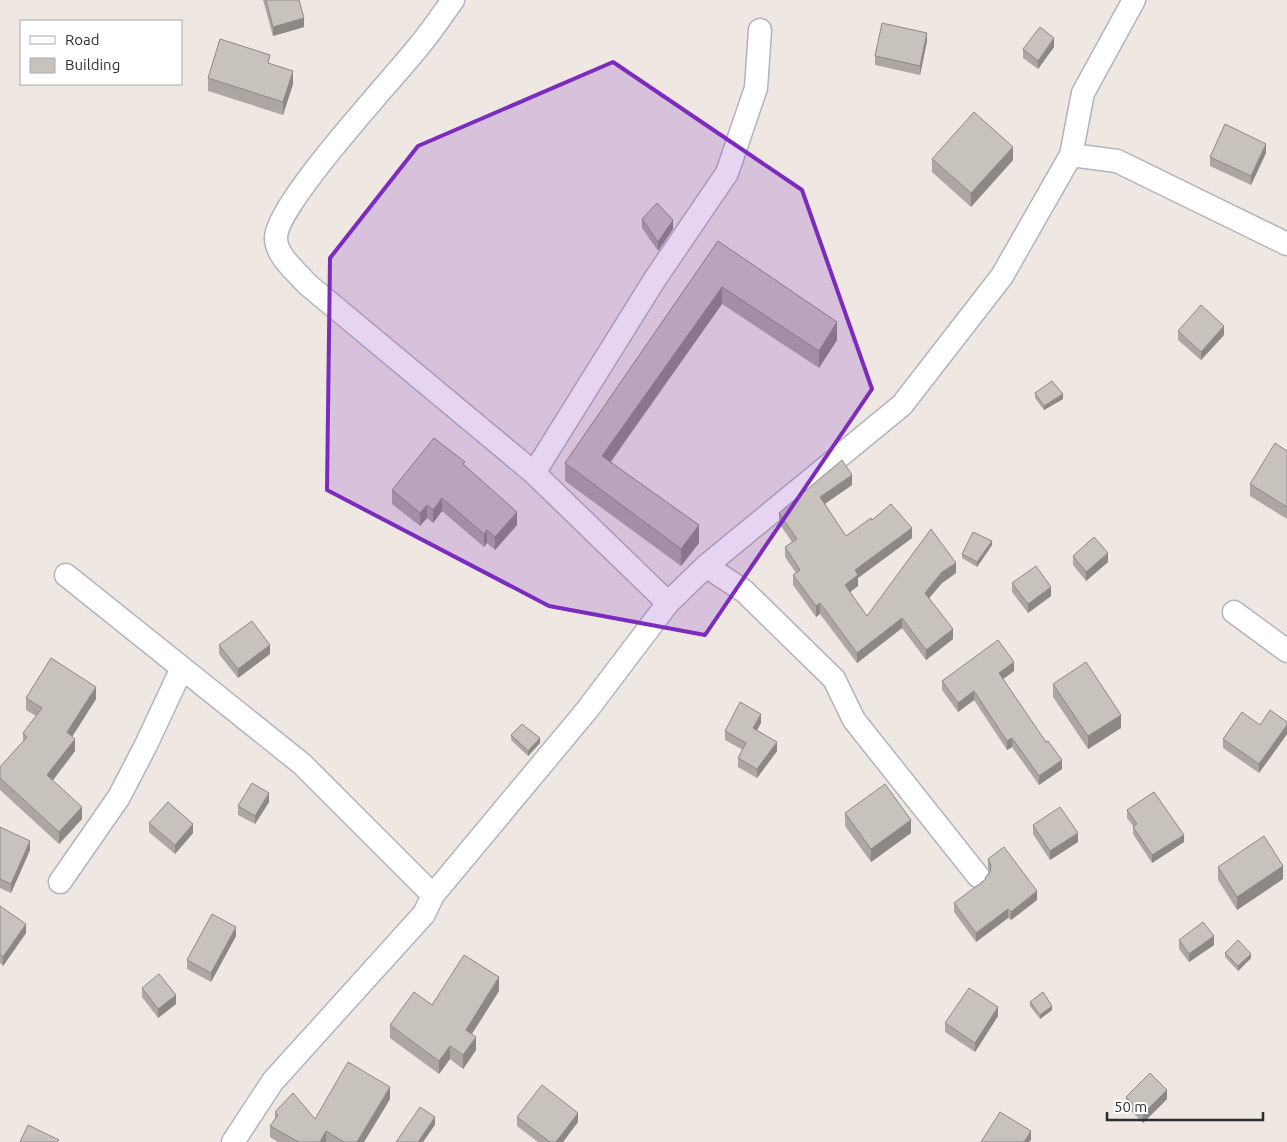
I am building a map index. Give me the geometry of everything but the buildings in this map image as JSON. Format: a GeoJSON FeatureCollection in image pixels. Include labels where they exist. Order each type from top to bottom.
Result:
{"type":"FeatureCollection","features":[{"type":"Feature","properties":{"kind":"street"},"geometry":{"type":"LineString","coordinates":[[453,0],[420,45],[316,168],[284,213],[276,237],[280,253],[307,284],[534,473],[668,603]]}},
{"type":"Feature","properties":{"kind":"street"},"geometry":{"type":"LineString","coordinates":[[233,1142],[273,1081],[424,914],[433,895],[587,710],[668,603],[706,566],[902,405],[1002,276],[1071,155],[1083,93],[1134,0]]}},
{"type":"Feature","properties":{"kind":"street"},"geometry":{"type":"LineString","coordinates":[[534,473],[656,279],[727,173],[756,88],[760,30]]}},
{"type":"Feature","properties":{"kind":"street"},"geometry":{"type":"LineString","coordinates":[[1071,155],[1117,161],[1287,244]]}},
{"type":"Feature","properties":{"kind":"street"},"geometry":{"type":"LineString","coordinates":[[706,566],[744,591],[834,679],[854,720],[978,876]]}},
{"type":"Feature","properties":{"kind":"street"},"geometry":{"type":"LineString","coordinates":[[66,575],[302,764],[433,895]]}},
{"type":"Feature","properties":{"kind":"street"},"geometry":{"type":"LineString","coordinates":[[1234,612],[1287,651]]}},
{"type":"Feature","properties":{"kind":"street"},"geometry":{"type":"LineString","coordinates":[[60,882],[120,797],[182,668]]}},
{"type":"Feature","properties":{"kind":"highlighted area"},"geometry":{"type":"Polygon","coordinates":[[[613,62],[802,190],[872,389],[705,635],[549,606],[327,490],[330,258],[418,146],[613,62]]]}}]}
